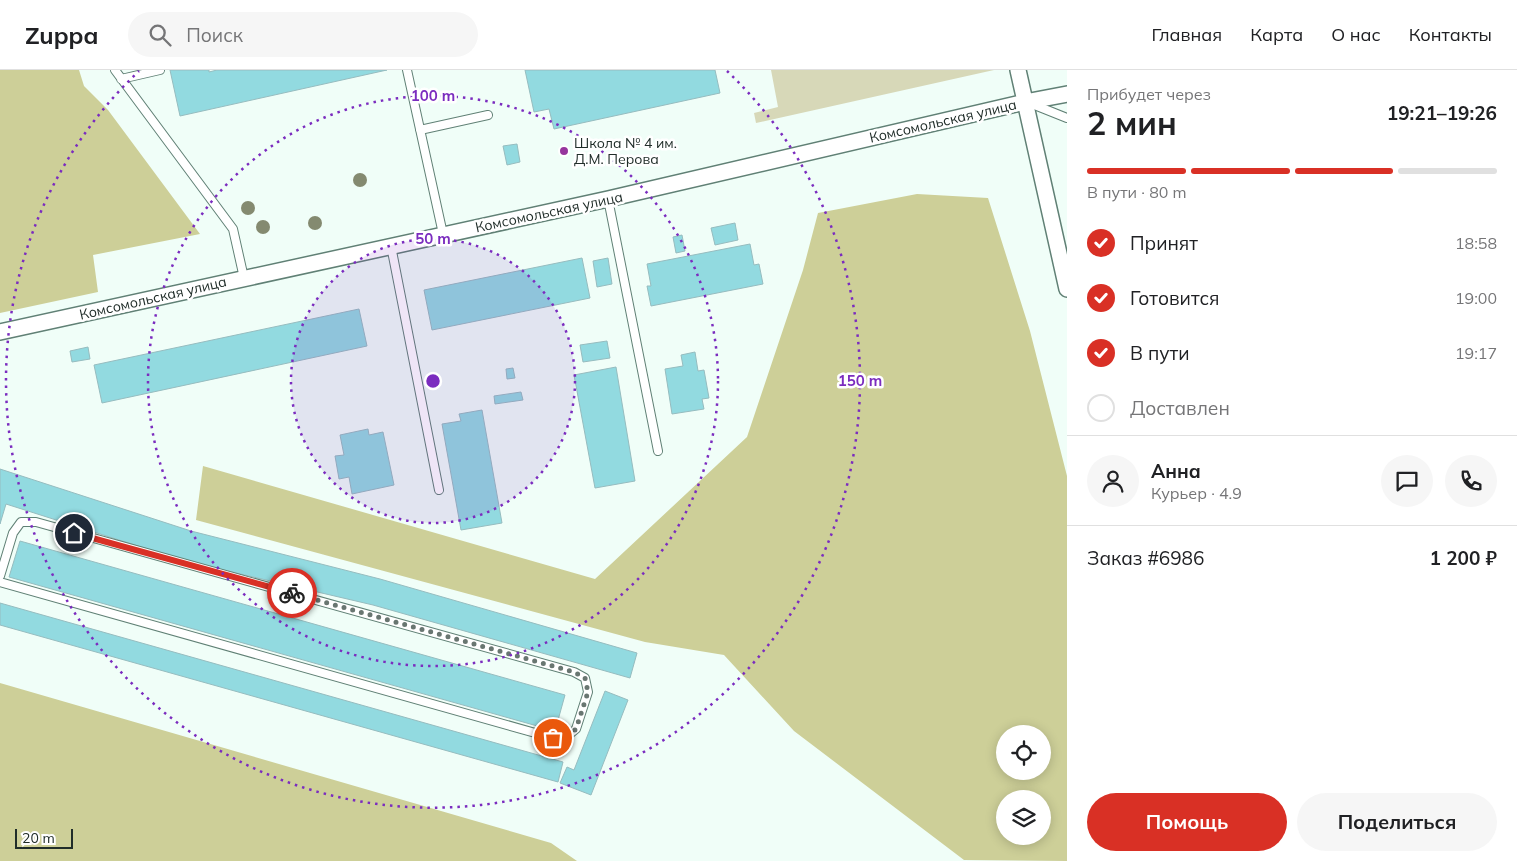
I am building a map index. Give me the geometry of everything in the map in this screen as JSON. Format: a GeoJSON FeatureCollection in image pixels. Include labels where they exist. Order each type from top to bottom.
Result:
{"type":"FeatureCollection","features":[{"type":"Feature","properties":{"kind":"street"},"geometry":{"type":"LineString","coordinates":[[1018,70],[1067,289]]}},
{"type":"Feature","properties":{"kind":"street","name":"Комсомольская улица"},"geometry":{"type":"LineString","coordinates":[[0,332],[608,199],[1025,102],[1067,94]]}},
{"type":"Feature","properties":{"kind":"lane"},"geometry":{"type":"LineString","coordinates":[[115,70],[233,228],[244,278]]}},
{"type":"Feature","properties":{"kind":"lane"},"geometry":{"type":"LineString","coordinates":[[121,78],[160,70]]}},
{"type":"Feature","properties":{"kind":"lane"},"geometry":{"type":"LineString","coordinates":[[407,70],[443,234]]}},
{"type":"Feature","properties":{"kind":"lane"},"geometry":{"type":"LineString","coordinates":[[1025,102],[1067,118]]}},
{"type":"Feature","properties":{"kind":"lane"},"geometry":{"type":"LineString","coordinates":[[420,130],[488,114]]}},
{"type":"Feature","properties":{"kind":"lane"},"geometry":{"type":"LineString","coordinates":[[608,199],[658,451]]}},
{"type":"Feature","properties":{"kind":"lane"},"geometry":{"type":"LineString","coordinates":[[390,246],[438,490]]}},
{"type":"Feature","properties":{"kind":"lane"},"geometry":{"type":"LineString","coordinates":[[0,576],[13,533],[21,522],[36,522],[574,672],[585,678],[588,692],[576,729],[565,738],[553,738],[0,582]]}},
{"type":"Feature","properties":{"kind":"green space"},"geometry":{"type":"Polygon","coordinates":[[[0,70],[79,70],[84,86],[108,110],[200,234],[93,255],[98,292],[0,313],[0,70]]]}},
{"type":"Feature","properties":{"kind":"green space"},"geometry":{"type":"Polygon","coordinates":[[[771,70],[994,70],[756,123],[754,113],[778,107],[771,70]]]}},
{"type":"Feature","properties":{"kind":"green space"},"geometry":{"type":"Polygon","coordinates":[[[917,194],[988,198],[1030,331],[1067,476],[1067,861],[964,860],[794,731],[724,655],[645,642],[196,520],[203,466],[595,579],[747,437],[803,270],[818,213],[917,194]]]}},
{"type":"Feature","properties":{"kind":"green space"},"geometry":{"type":"Polygon","coordinates":[[[0,683],[551,843],[577,861],[0,861],[0,683]]]}},
{"type":"Feature","properties":{"kind":"building"},"geometry":{"type":"Polygon","coordinates":[[[170,70],[209,70],[209,72],[217,70],[387,70],[180,116],[170,70]]]}},
{"type":"Feature","properties":{"kind":"building"},"geometry":{"type":"Polygon","coordinates":[[[525,70],[715,70],[720,93],[554,129],[549,109],[534,112],[525,70]]]}},
{"type":"Feature","properties":{"kind":"building"},"geometry":{"type":"Polygon","coordinates":[[[517,144],[520,162],[507,165],[503,146],[517,144]]]}},
{"type":"Feature","properties":{"kind":"building"},"geometry":{"type":"Polygon","coordinates":[[[735,223],[738,240],[715,245],[711,228],[735,223]]]}},
{"type":"Feature","properties":{"kind":"building"},"geometry":{"type":"Polygon","coordinates":[[[682,235],[685,251],[676,253],[673,237],[682,235]]]}},
{"type":"Feature","properties":{"kind":"building"},"geometry":{"type":"Polygon","coordinates":[[[750,244],[754,265],[759,264],[763,284],[651,306],[647,286],[651,286],[647,264],[750,244]]]}},
{"type":"Feature","properties":{"kind":"building"},"geometry":{"type":"Polygon","coordinates":[[[582,258],[590,298],[432,330],[424,290],[582,258]]]}},
{"type":"Feature","properties":{"kind":"building"},"geometry":{"type":"Polygon","coordinates":[[[608,258],[612,284],[597,287],[593,261],[608,258]]]}},
{"type":"Feature","properties":{"kind":"building"},"geometry":{"type":"Polygon","coordinates":[[[359,309],[367,346],[102,403],[94,365],[359,309]]]}},
{"type":"Feature","properties":{"kind":"building"},"geometry":{"type":"Polygon","coordinates":[[[607,341],[610,358],[583,362],[580,345],[607,341]]]}},
{"type":"Feature","properties":{"kind":"building"},"geometry":{"type":"Polygon","coordinates":[[[88,347],[90,359],[72,362],[70,351],[88,347]]]}},
{"type":"Feature","properties":{"kind":"building"},"geometry":{"type":"Polygon","coordinates":[[[695,352],[698,371],[704,370],[709,398],[702,399],[704,409],[672,414],[665,369],[683,366],[681,355],[695,352]]]}},
{"type":"Feature","properties":{"kind":"building"},"geometry":{"type":"Polygon","coordinates":[[[616,367],[635,481],[595,488],[574,375],[616,367]]]}},
{"type":"Feature","properties":{"kind":"building"},"geometry":{"type":"Polygon","coordinates":[[[513,368],[515,378],[507,379],[506,369],[513,368]]]}},
{"type":"Feature","properties":{"kind":"building"},"geometry":{"type":"Polygon","coordinates":[[[521,392],[523,400],[495,404],[494,396],[521,392]]]}},
{"type":"Feature","properties":{"kind":"building"},"geometry":{"type":"Polygon","coordinates":[[[482,410],[502,523],[461,530],[442,424],[461,421],[459,414],[482,410]]]}},
{"type":"Feature","properties":{"kind":"building"},"geometry":{"type":"Polygon","coordinates":[[[368,429],[369,435],[383,432],[394,485],[352,494],[349,477],[339,479],[335,456],[344,455],[340,435],[368,429]]]}},
{"type":"Feature","properties":{"kind":"building"},"geometry":{"type":"Polygon","coordinates":[[[0,469],[191,531],[380,579],[637,653],[630,678],[373,605],[185,561],[6,504],[0,524],[0,469]]]}},
{"type":"Feature","properties":{"kind":"building"},"geometry":{"type":"Polygon","coordinates":[[[20,541],[565,695],[555,731],[9,577],[20,541]]]}},
{"type":"Feature","properties":{"kind":"building"},"geometry":{"type":"Polygon","coordinates":[[[0,603],[563,762],[558,782],[0,625],[0,603]]]}},
{"type":"Feature","properties":{"kind":"building"},"geometry":{"type":"Polygon","coordinates":[[[605,691],[628,700],[591,795],[560,783],[567,767],[574,770],[605,691]]]}},
{"type":"Feature","properties":{"kind":"way so far"},"geometry":{"type":"LineString","coordinates":[[292,593],[574,672],[585,678],[588,692],[576,729],[565,738],[553,738]]}},
{"type":"Feature","properties":{"kind":"place","name":"Школа № 4 им. Д.М. Перова"},"geometry":{"type":"Point","coordinates":[564,151]}},
{"type":"Feature","properties":{"kind":"route"},"geometry":{"type":"LineString","coordinates":[[74,533],[292,593]]}}]}
